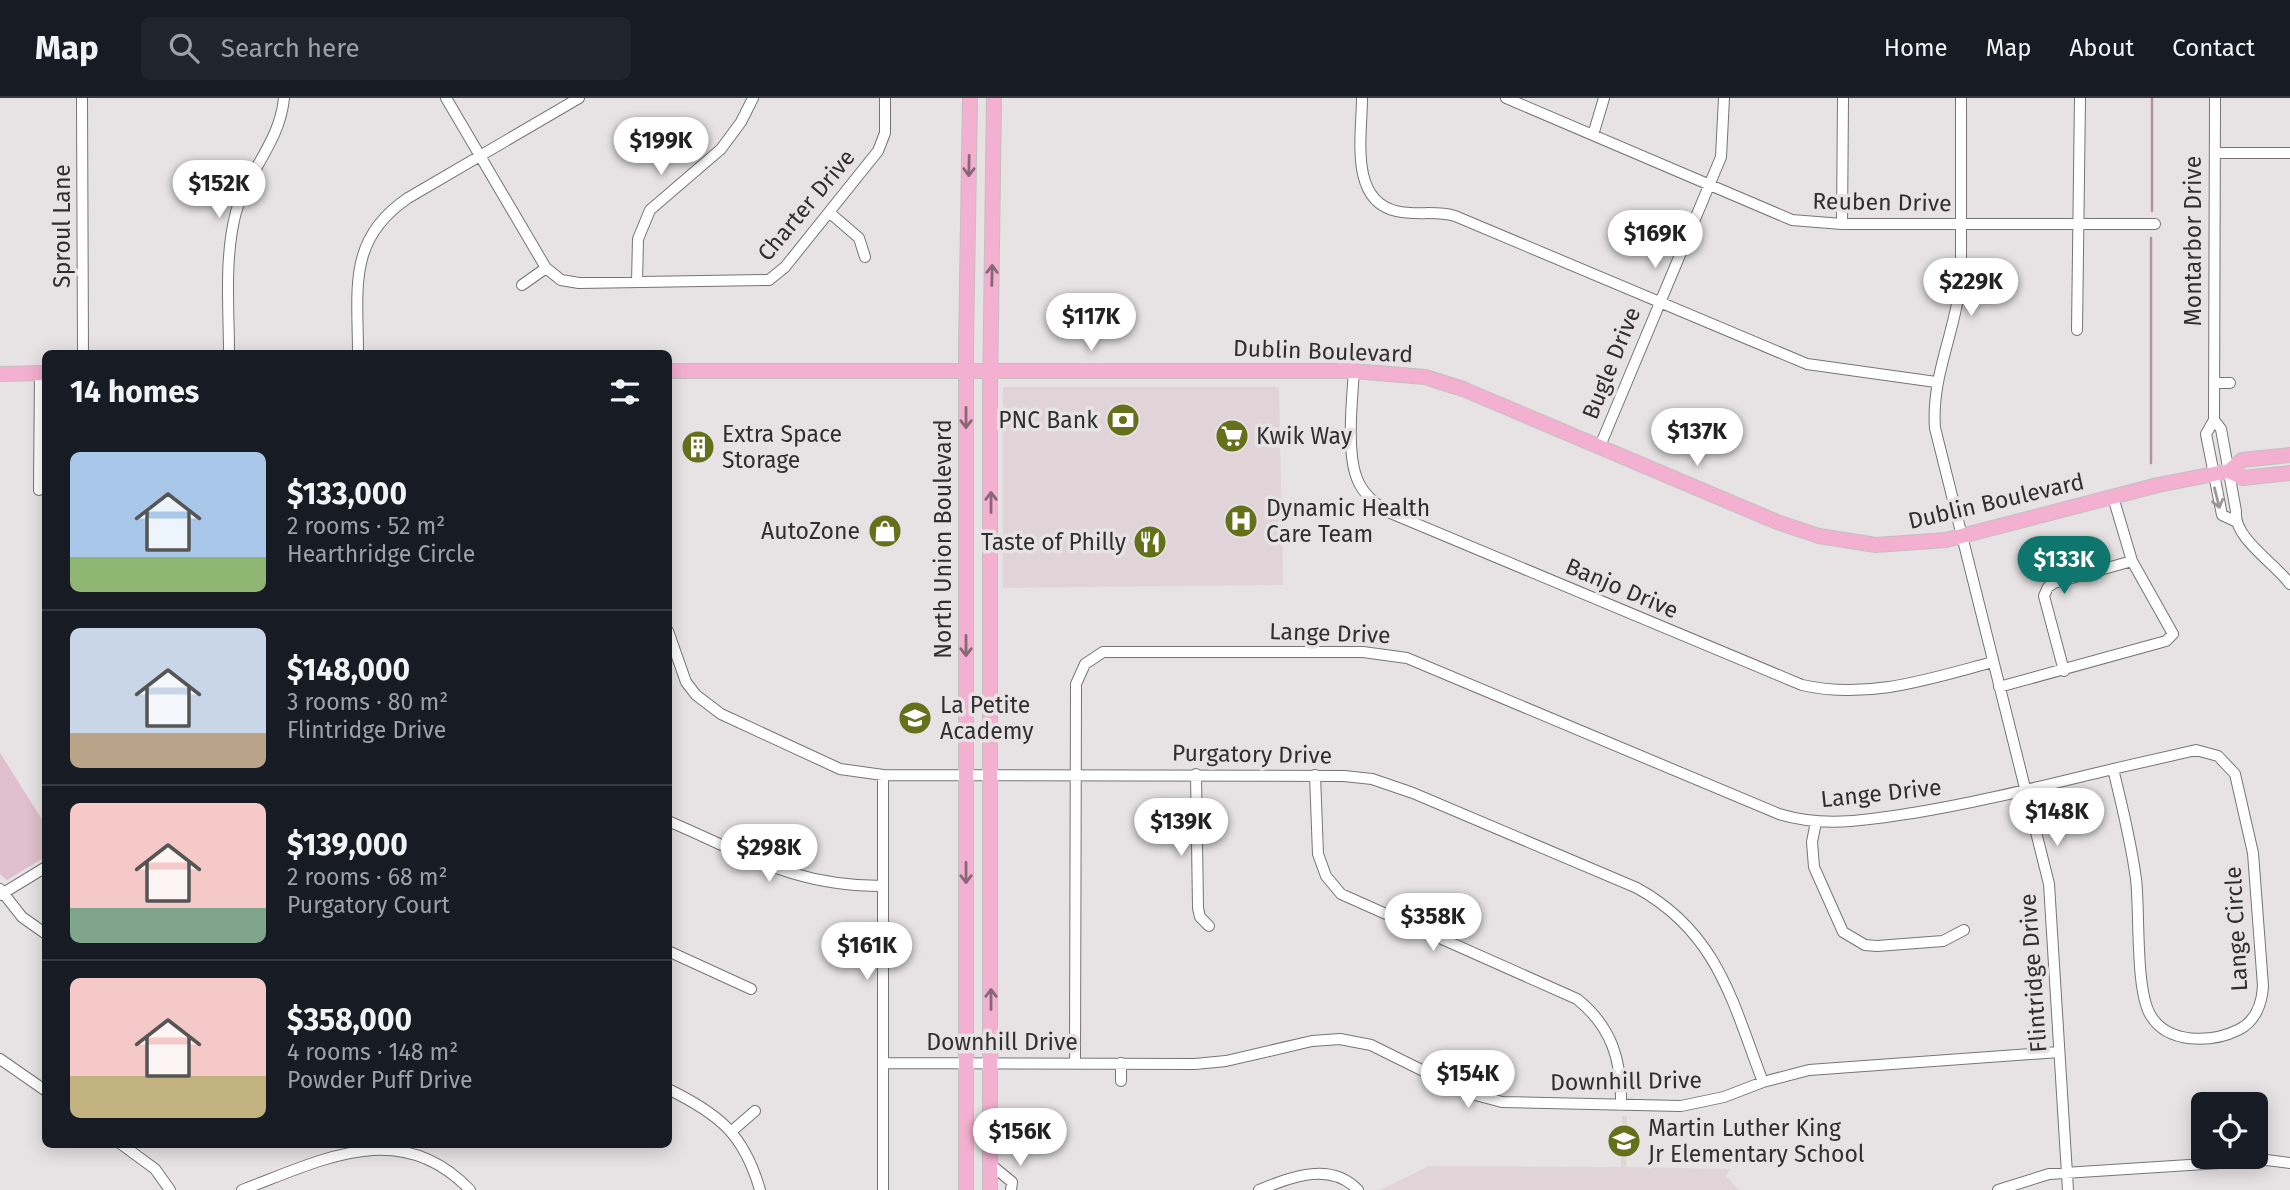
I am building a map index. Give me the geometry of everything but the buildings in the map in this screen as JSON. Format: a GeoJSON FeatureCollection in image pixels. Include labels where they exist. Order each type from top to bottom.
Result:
{"type":"FeatureCollection","features":[{"type":"Feature","properties":{"kind":"main road","name":"North Union Boulevard"},"geometry":{"type":"LineString","coordinates":[[966,1190],[966,370],[970,98]]}},
{"type":"Feature","properties":{"kind":"main road","name":"North Union Boulevard"},"geometry":{"type":"LineString","coordinates":[[990,1190],[990,370],[994,98]]}},
{"type":"Feature","properties":{"kind":"main road","name":"Dublin Boulevard"},"geometry":{"type":"LineString","coordinates":[[672,371],[1354,371],[1408,374],[1444,382],[1777,522],[1819,536],[1857,544],[1896,546],[1962,537],[2113,496],[2229,471],[2242,460],[2290,455]]}},
{"type":"Feature","properties":{"kind":"main road"},"geometry":{"type":"LineString","coordinates":[[0,374],[42,373]]}},
{"type":"Feature","properties":{"kind":"main road","name":"Dublin Boulevard"},"geometry":{"type":"LineString","coordinates":[[2229,471],[2243,478],[2290,473]]}},
{"type":"Feature","properties":{"kind":"street","name":"Sproul Lane"},"geometry":{"type":"LineString","coordinates":[[82,98],[83,350]]}},
{"type":"Feature","properties":{"kind":"street"},"geometry":{"type":"LineString","coordinates":[[229,350],[230,257],[236,214],[249,180],[278,131],[284,98]]}},
{"type":"Feature","properties":{"kind":"street"},"geometry":{"type":"LineString","coordinates":[[446,98],[545,268],[522,285]]}},
{"type":"Feature","properties":{"kind":"street"},"geometry":{"type":"LineString","coordinates":[[358,350],[359,267],[370,235],[395,207],[579,98]]}},
{"type":"Feature","properties":{"kind":"street"},"geometry":{"type":"LineString","coordinates":[[638,282],[639,239],[650,210],[721,149],[741,122],[753,98]]}},
{"type":"Feature","properties":{"kind":"street","name":"Charter Drive"},"geometry":{"type":"LineString","coordinates":[[545,268],[569,282],[769,280],[785,267],[830,213],[883,142],[885,98]]}},
{"type":"Feature","properties":{"kind":"street"},"geometry":{"type":"LineString","coordinates":[[1362,98],[1363,175],[1370,206],[1455,216],[1807,364],[1936,382]]}},
{"type":"Feature","properties":{"kind":"street","name":"Reuben Drive"},"geometry":{"type":"LineString","coordinates":[[1506,98],[1792,220],[1842,224],[2155,224]]}},
{"type":"Feature","properties":{"kind":"street"},"geometry":{"type":"LineString","coordinates":[[1593,135],[1604,98]]}},
{"type":"Feature","properties":{"kind":"street","name":"Bugle Drive"},"geometry":{"type":"LineString","coordinates":[[1600,446],[1658,303],[1711,185],[1723,146],[1724,98]]}},
{"type":"Feature","properties":{"kind":"street"},"geometry":{"type":"LineString","coordinates":[[1842,224],[1843,98]]}},
{"type":"Feature","properties":{"kind":"street","name":"Flintridge Drive"},"geometry":{"type":"LineString","coordinates":[[1961,98],[1958,308],[1936,382],[1933,402],[1935,428],[2049,884],[2068,1190]]}},
{"type":"Feature","properties":{"kind":"street"},"geometry":{"type":"LineString","coordinates":[[2077,330],[2080,98]]}},
{"type":"Feature","properties":{"kind":"street","name":"Montarbor Drive"},"geometry":{"type":"LineString","coordinates":[[2215,98],[2214,420],[2206,433],[2212,475],[2222,515],[2235,520]]}},
{"type":"Feature","properties":{"kind":"street"},"geometry":{"type":"LineString","coordinates":[[2215,153],[2290,153]]}},
{"type":"Feature","properties":{"kind":"street"},"geometry":{"type":"LineString","coordinates":[[830,213],[859,238],[865,257]]}},
{"type":"Feature","properties":{"kind":"street","name":"Banjo Drive"},"geometry":{"type":"LineString","coordinates":[[1354,371],[1353,456],[1356,478],[1369,497],[1388,512],[1802,685],[1840,691],[1876,690],[1993,662]]}},
{"type":"Feature","properties":{"kind":"street"},"geometry":{"type":"LineString","coordinates":[[2214,383],[2230,383]]}},
{"type":"Feature","properties":{"kind":"street"},"geometry":{"type":"LineString","coordinates":[[39,489],[42,402]]}},
{"type":"Feature","properties":{"kind":"street","name":"Montarbor Drive"},"geometry":{"type":"LineString","coordinates":[[2214,420],[2221,429],[2235,520],[2241,531],[2286,570],[2290,584]]}},
{"type":"Feature","properties":{"kind":"street"},"geometry":{"type":"LineString","coordinates":[[1999,687],[2064,671],[2166,640],[2173,634],[2132,561],[2113,496]]}},
{"type":"Feature","properties":{"kind":"street"},"geometry":{"type":"LineString","coordinates":[[2064,671],[2044,596],[2045,590],[2054,583],[2132,561]]}},
{"type":"Feature","properties":{"kind":"street","name":"Purgatory Drive"},"geometry":{"type":"LineString","coordinates":[[672,642],[686,682],[695,695],[721,714],[840,769],[883,775],[1315,775],[1372,779],[1413,793],[1637,888],[1667,907],[1692,930],[1719,969],[1763,1082]]}},
{"type":"Feature","properties":{"kind":"street","name":"Lange Drive"},"geometry":{"type":"LineString","coordinates":[[1075,1063],[1076,684],[1085,664],[1103,652],[1380,653],[1430,665],[1779,814],[1816,822],[1864,820],[1963,805],[2026,790]]}},
{"type":"Feature","properties":{"kind":"street","name":"Lange Circle"},"geometry":{"type":"LineString","coordinates":[[2026,790],[2113,769],[2196,750],[2218,756],[2235,774],[2253,853],[2263,986],[2262,997],[2252,1018],[2234,1032],[2186,1038],[2164,1030],[2149,1013],[2143,989],[2133,858],[2113,769]]}},
{"type":"Feature","properties":{"kind":"street"},"geometry":{"type":"LineString","coordinates":[[1196,774],[1198,908],[1200,917],[1209,926]]}},
{"type":"Feature","properties":{"kind":"street"},"geometry":{"type":"LineString","coordinates":[[883,775],[883,1190]]}},
{"type":"Feature","properties":{"kind":"street"},"geometry":{"type":"LineString","coordinates":[[1315,775],[1318,854],[1332,886],[1370,909],[1577,999],[1591,1010],[1609,1034],[1621,1076],[1621,1105]]}},
{"type":"Feature","properties":{"kind":"street"},"geometry":{"type":"LineString","coordinates":[[1816,822],[1812,842],[1814,867],[1843,932],[1865,945],[1877,946],[1943,941],[1964,930]]}},
{"type":"Feature","properties":{"kind":"street"},"geometry":{"type":"LineString","coordinates":[[672,823],[790,875],[834,884],[883,886]]}},
{"type":"Feature","properties":{"kind":"street"},"geometry":{"type":"LineString","coordinates":[[42,869],[1,893],[22,917],[42,931]]}},
{"type":"Feature","properties":{"kind":"street"},"geometry":{"type":"LineString","coordinates":[[672,953],[751,989]]}},
{"type":"Feature","properties":{"kind":"street","name":"Downhill Drive"},"geometry":{"type":"LineString","coordinates":[[883,1063],[1210,1063],[1312,1041],[1340,1039],[1371,1045],[1468,1093],[1491,1100],[1516,1104],[1621,1105],[1692,1104],[1724,1097],[1763,1082],[1823,1069],[2059,1052]]}},
{"type":"Feature","properties":{"kind":"street"},"geometry":{"type":"LineString","coordinates":[[0,1059],[42,1088]]}},
{"type":"Feature","properties":{"kind":"street"},"geometry":{"type":"LineString","coordinates":[[1121,1063],[1121,1081]]}},
{"type":"Feature","properties":{"kind":"street"},"geometry":{"type":"LineString","coordinates":[[672,1091],[705,1107],[733,1131],[750,1161],[760,1190]]}},
{"type":"Feature","properties":{"kind":"street"},"geometry":{"type":"LineString","coordinates":[[733,1131],[755,1111]]}},
{"type":"Feature","properties":{"kind":"street"},"geometry":{"type":"LineString","coordinates":[[126,1148],[155,1169],[170,1190]]}},
{"type":"Feature","properties":{"kind":"street"},"geometry":{"type":"LineString","coordinates":[[242,1190],[340,1154],[369,1149],[421,1156],[453,1174],[470,1190]]}},
{"type":"Feature","properties":{"kind":"street"},"geometry":{"type":"LineString","coordinates":[[1998,1190],[2037,1176],[2067,1173],[2267,1160],[2290,1163]]}},
{"type":"Feature","properties":{"kind":"street"},"geometry":{"type":"LineString","coordinates":[[990,1164],[1012,1182],[1012,1190]]}},
{"type":"Feature","properties":{"kind":"street"},"geometry":{"type":"LineString","coordinates":[[1259,1190],[1298,1176],[1326,1173],[1348,1180],[1358,1190]]}},
{"type":"Feature","properties":{"kind":"shaded area"},"geometry":{"type":"Polygon","coordinates":[[[1003,387],[1279,387],[1283,585],[1003,588],[1003,387]]]}},
{"type":"Feature","properties":{"kind":"shaded area"},"geometry":{"type":"Polygon","coordinates":[[[0,753],[42,819],[42,859],[7,880],[0,874],[0,753]]]}},
{"type":"Feature","properties":{"kind":"shaded area","name":"Martin Luther King Jr Elementary School"},"geometry":{"type":"Polygon","coordinates":[[[1622,1116],[1627,1116],[1626,1167],[1730,1169],[1726,1176],[1739,1190],[1380,1190],[1429,1166],[1621,1167],[1622,1116]]]}},
{"type":"Feature","properties":{"kind":"waterway"},"geometry":{"type":"LineString","coordinates":[[2152,98],[2152,211]]}},
{"type":"Feature","properties":{"kind":"waterway"},"geometry":{"type":"LineString","coordinates":[[2151,238],[2151,463]]}},
{"type":"Feature","properties":{"kind":"place","name":"PNC Bank"},"geometry":{"type":"Point","coordinates":[1123,420]}},
{"type":"Feature","properties":{"kind":"place","name":"Kwik Way"},"geometry":{"type":"Point","coordinates":[1232,436]}},
{"type":"Feature","properties":{"kind":"place","name":"Extra Space Storage"},"geometry":{"type":"Point","coordinates":[698,447]}},
{"type":"Feature","properties":{"kind":"place","name":"Dynamic Health Care Team"},"geometry":{"type":"Point","coordinates":[1241,521]}},
{"type":"Feature","properties":{"kind":"place","name":"AutoZone"},"geometry":{"type":"Point","coordinates":[885,531]}},
{"type":"Feature","properties":{"kind":"place","name":"Taste of Philly"},"geometry":{"type":"Point","coordinates":[1150,542]}},
{"type":"Feature","properties":{"kind":"place","name":"La Petite Academy"},"geometry":{"type":"Point","coordinates":[915,718]}},
{"type":"Feature","properties":{"kind":"place","name":"Martin Luther King Jr Elementary School"},"geometry":{"type":"Point","coordinates":[1624,1141]}}]}
